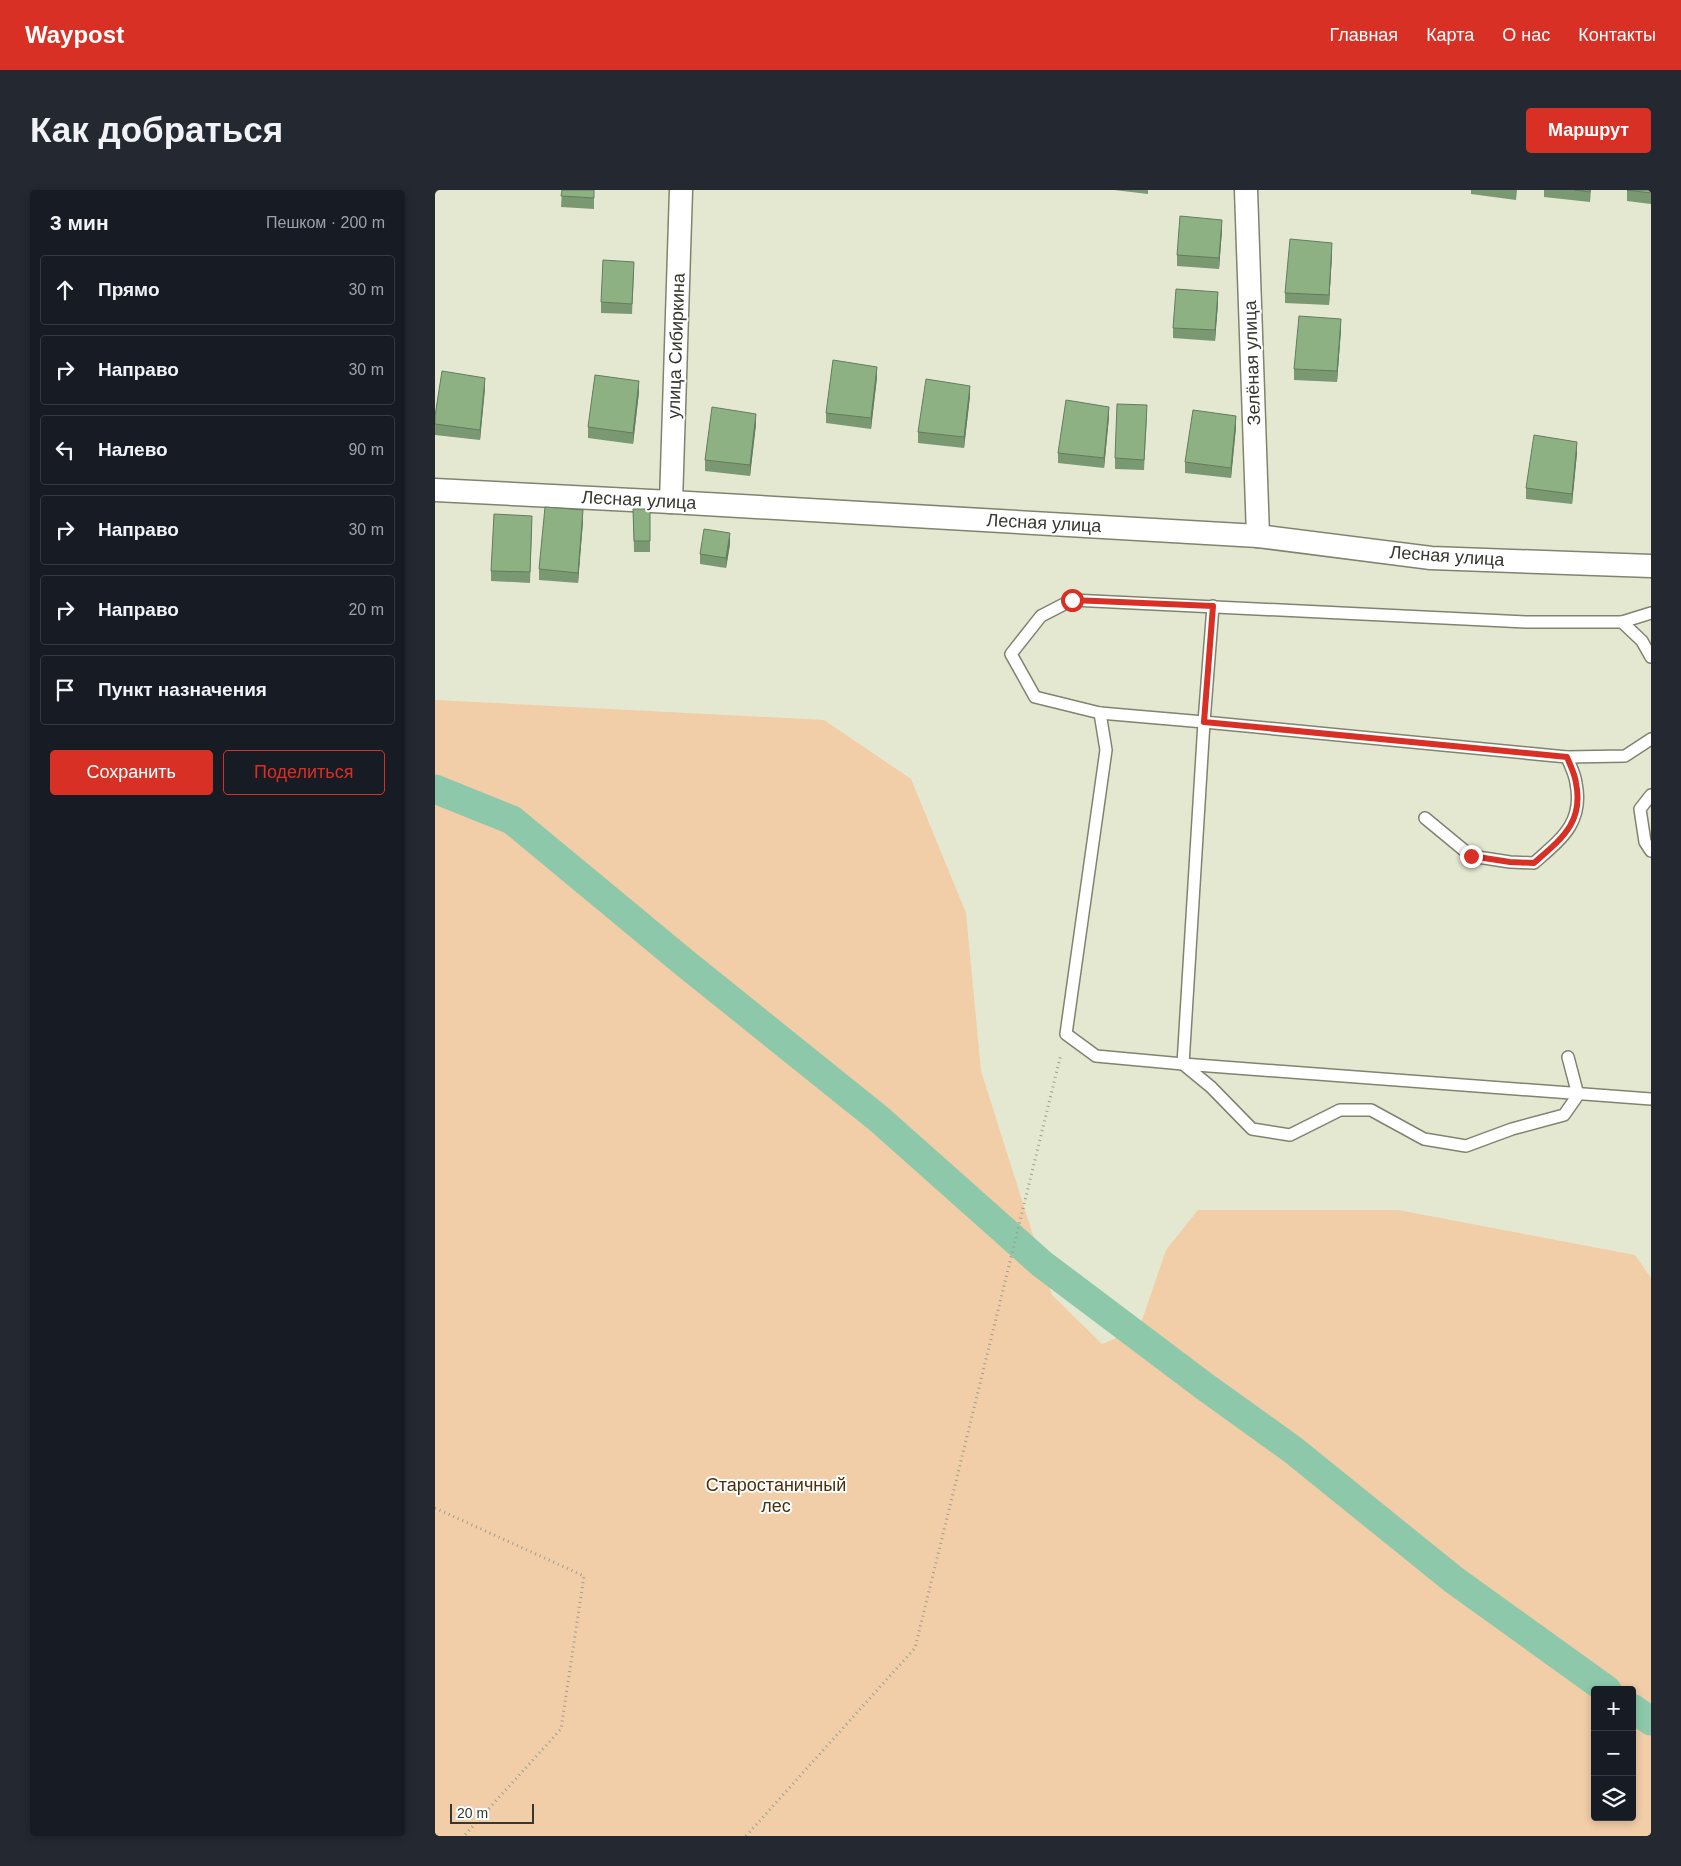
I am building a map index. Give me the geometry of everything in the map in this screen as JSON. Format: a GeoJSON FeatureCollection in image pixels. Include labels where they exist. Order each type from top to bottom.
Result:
{"type":"FeatureCollection","features":[{"type":"Feature","properties":{"kind":"street","name":"улица Сибиркина"},"geometry":{"type":"LineString","coordinates":[[671,502],[681,190]]}},
{"type":"Feature","properties":{"kind":"street","name":"Зелёная улица"},"geometry":{"type":"LineString","coordinates":[[1246,190],[1258,536]]}},
{"type":"Feature","properties":{"kind":"street","name":"Лесная улица"},"geometry":{"type":"LineString","coordinates":[[435,490],[1258,536],[1431,558],[1651,566]]}},
{"type":"Feature","properties":{"kind":"lane"},"geometry":{"type":"LineString","coordinates":[[1651,613],[1622,622],[1526,622],[1072,600],[1041,616],[1011,654],[1035,697],[1101,713],[1567,757],[1625,756],[1651,739]]}},
{"type":"Feature","properties":{"kind":"lane"},"geometry":{"type":"LineString","coordinates":[[1183,1064],[1213,606]]}},
{"type":"Feature","properties":{"kind":"lane"},"geometry":{"type":"LineString","coordinates":[[1622,622],[1642,642],[1651,657]]}},
{"type":"Feature","properties":{"kind":"lane"},"geometry":{"type":"LineString","coordinates":[[1101,713],[1106,750],[1066,1034],[1096,1056],[1578,1095],[1651,1099]]}},
{"type":"Feature","properties":{"kind":"lane"},"geometry":{"type":"LineString","coordinates":[[1425,818],[1471,856],[1510,862],[1534,863],[1565,836],[1577,812],[1576,782],[1567,757]]}},
{"type":"Feature","properties":{"kind":"lane"},"geometry":{"type":"LineString","coordinates":[[1651,795],[1640,809],[1645,842],[1651,851]]}},
{"type":"Feature","properties":{"kind":"lane"},"geometry":{"type":"LineString","coordinates":[[1183,1064],[1211,1087],[1252,1130],[1290,1136],[1340,1110],[1371,1110],[1424,1140],[1466,1146],[1512,1129],[1564,1115],[1578,1095],[1568,1057]]}},
{"type":"Feature","properties":{"kind":"path"},"geometry":{"type":"LineString","coordinates":[[746,1836],[915,1648],[1066,1034]]}},
{"type":"Feature","properties":{"kind":"path"},"geometry":{"type":"LineString","coordinates":[[435,1508],[584,1576],[561,1729],[464,1836]]}},
{"type":"Feature","properties":{"kind":"green space","name":"Старостаничный лес"},"geometry":{"type":"Polygon","coordinates":[[[435,700],[824,720],[911,779],[966,913],[981,1071],[1052,1295],[1102,1344],[1139,1329],[1166,1250],[1198,1210],[1398,1210],[1635,1255],[1651,1278],[1651,1836],[435,1836],[435,700]]]}},
{"type":"Feature","properties":{"kind":"building"},"geometry":{"type":"Polygon","coordinates":[[[562,190],[594,190],[594,198],[561,196],[562,190]]]}},
{"type":"Feature","properties":{"kind":"building"},"geometry":{"type":"Polygon","coordinates":[[[1627,190],[1651,190],[1651,193],[1627,190]]]}},
{"type":"Feature","properties":{"kind":"building"},"geometry":{"type":"Polygon","coordinates":[[[1180,216],[1222,220],[1219,258],[1177,255],[1180,216]]]}},
{"type":"Feature","properties":{"kind":"building"},"geometry":{"type":"Polygon","coordinates":[[[1290,239],[1332,243],[1329,295],[1285,293],[1290,239]]]}},
{"type":"Feature","properties":{"kind":"building"},"geometry":{"type":"Polygon","coordinates":[[[603,260],[634,262],[632,304],[601,302],[603,260]]]}},
{"type":"Feature","properties":{"kind":"building"},"geometry":{"type":"Polygon","coordinates":[[[1176,289],[1218,292],[1215,330],[1173,328],[1176,289]]]}},
{"type":"Feature","properties":{"kind":"building"},"geometry":{"type":"Polygon","coordinates":[[[1299,316],[1341,319],[1337,371],[1294,369],[1299,316]]]}},
{"type":"Feature","properties":{"kind":"building"},"geometry":{"type":"Polygon","coordinates":[[[833,360],[877,367],[871,418],[826,413],[833,360]]]}},
{"type":"Feature","properties":{"kind":"building"},"geometry":{"type":"Polygon","coordinates":[[[442,371],[485,378],[480,430],[435,424],[442,371]]]}},
{"type":"Feature","properties":{"kind":"building"},"geometry":{"type":"Polygon","coordinates":[[[595,375],[639,381],[633,433],[588,427],[595,375]]]}},
{"type":"Feature","properties":{"kind":"building"},"geometry":{"type":"Polygon","coordinates":[[[926,379],[970,386],[964,437],[918,432],[926,379]]]}},
{"type":"Feature","properties":{"kind":"building"},"geometry":{"type":"Polygon","coordinates":[[[1066,400],[1109,407],[1104,458],[1058,453],[1066,400]]]}},
{"type":"Feature","properties":{"kind":"building"},"geometry":{"type":"Polygon","coordinates":[[[1117,404],[1147,405],[1144,460],[1115,458],[1117,404]]]}},
{"type":"Feature","properties":{"kind":"building"},"geometry":{"type":"Polygon","coordinates":[[[712,407],[756,414],[750,465],[705,460],[712,407]]]}},
{"type":"Feature","properties":{"kind":"building"},"geometry":{"type":"Polygon","coordinates":[[[1193,410],[1236,416],[1231,468],[1185,462],[1193,410]]]}},
{"type":"Feature","properties":{"kind":"building"},"geometry":{"type":"Polygon","coordinates":[[[1534,435],[1577,442],[1572,494],[1526,488],[1534,435]]]}},
{"type":"Feature","properties":{"kind":"building"},"geometry":{"type":"Polygon","coordinates":[[[545,507],[583,510],[578,573],[539,569],[545,507]]]}},
{"type":"Feature","properties":{"kind":"building"},"geometry":{"type":"Polygon","coordinates":[[[633,509],[650,509],[650,541],[634,541],[633,509]]]}},
{"type":"Feature","properties":{"kind":"building"},"geometry":{"type":"Polygon","coordinates":[[[494,514],[532,516],[530,572],[491,571],[494,514]]]}},
{"type":"Feature","properties":{"kind":"building"},"geometry":{"type":"Polygon","coordinates":[[[704,529],[730,533],[726,558],[700,554],[704,529]]]}},
{"type":"Feature","properties":{"kind":"waterway"},"geometry":{"type":"LineString","coordinates":[[435,789],[512,820],[686,964],[879,1119],[1042,1264],[1204,1386],[1293,1450],[1454,1580],[1601,1686]]}},
{"type":"Feature","properties":{"kind":"waterway"},"geometry":{"type":"LineString","coordinates":[[1636,1711],[1651,1721]]}},
{"type":"Feature","properties":{"kind":"route"},"geometry":{"type":"LineString","coordinates":[[1072,600],[1213,606],[1204,722],[1567,757],[1576,782],[1577,812],[1565,836],[1534,863],[1510,862],[1471,856]]}}]}
